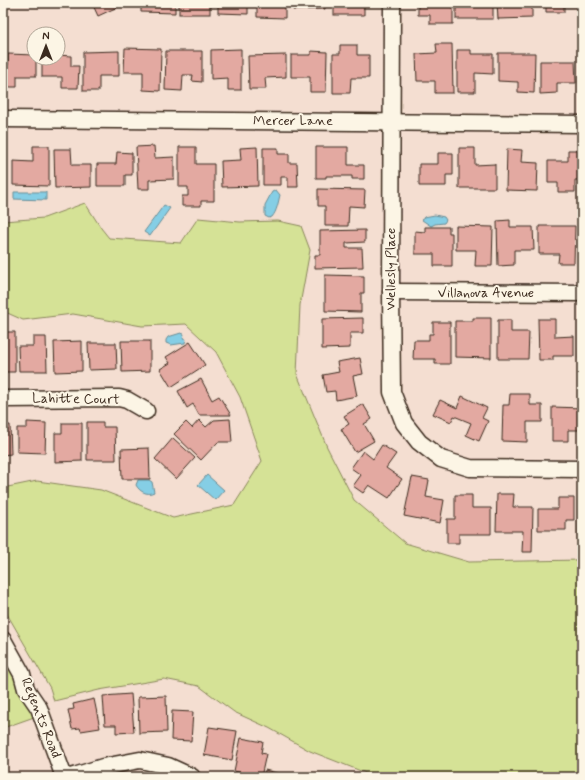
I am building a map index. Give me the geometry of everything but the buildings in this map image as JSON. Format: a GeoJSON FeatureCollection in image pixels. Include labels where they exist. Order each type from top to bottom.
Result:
{"type":"FeatureCollection","features":[{"type":"Feature","properties":{"kind":"street","name":"Wellesly Place"},"geometry":{"type":"LineString","coordinates":[[392,3],[392,392],[404,423],[419,442],[441,459],[470,468],[582,469]]}},
{"type":"Feature","properties":{"kind":"street","name":"Mercer Lane"},"geometry":{"type":"LineString","coordinates":[[3,119],[582,124]]}},
{"type":"Feature","properties":{"kind":"street","name":"Villanova Avenue"},"geometry":{"type":"LineString","coordinates":[[391,292],[582,293]]}},
{"type":"Feature","properties":{"kind":"street","name":"Lahitte Court"},"geometry":{"type":"LineString","coordinates":[[3,399],[119,398],[127,400],[146,411]]}},
{"type":"Feature","properties":{"kind":"street","name":"Regents Road"},"geometry":{"type":"LineString","coordinates":[[3,640],[22,674],[26,689],[39,708],[64,777]]}},
{"type":"Feature","properties":{"kind":"street"},"geometry":{"type":"LineString","coordinates":[[71,777],[102,767],[140,760],[168,766],[192,777]]}},
{"type":"Feature","properties":{"kind":"green space"},"geometry":{"type":"Polygon","coordinates":[[[85,203],[109,238],[181,243],[198,218],[240,222],[278,221],[301,226],[310,250],[300,305],[297,374],[327,447],[354,500],[405,543],[469,562],[582,560],[582,777],[376,777],[310,751],[269,728],[234,712],[199,686],[164,679],[99,690],[54,701],[50,688],[3,607],[3,488],[37,481],[101,490],[173,518],[234,505],[262,461],[240,397],[216,352],[186,324],[142,326],[73,314],[23,320],[3,311],[3,221],[44,218],[85,203]]]}},
{"type":"Feature","properties":{"kind":"green space"},"geometry":{"type":"Polygon","coordinates":[[[3,656],[14,674],[34,717],[3,728],[3,656]]]}},
{"type":"Feature","properties":{"kind":"water"},"geometry":{"type":"Polygon","coordinates":[[[276,190],[280,195],[278,204],[274,215],[269,218],[265,216],[265,205],[272,192],[276,190]]]}},
{"type":"Feature","properties":{"kind":"water"},"geometry":{"type":"Polygon","coordinates":[[[14,192],[46,192],[46,200],[14,199],[14,192]]]}},
{"type":"Feature","properties":{"kind":"water"},"geometry":{"type":"Polygon","coordinates":[[[164,205],[170,208],[150,236],[144,232],[164,205]]]}},
{"type":"Feature","properties":{"kind":"water"},"geometry":{"type":"Polygon","coordinates":[[[435,215],[444,217],[446,220],[444,223],[431,226],[422,220],[424,217],[435,215]]]}},
{"type":"Feature","properties":{"kind":"water"},"geometry":{"type":"Polygon","coordinates":[[[181,333],[184,334],[183,338],[186,339],[185,343],[171,345],[166,343],[168,337],[181,333]]]}},
{"type":"Feature","properties":{"kind":"water"},"geometry":{"type":"Polygon","coordinates":[[[207,475],[224,490],[215,500],[198,485],[207,475]]]}},
{"type":"Feature","properties":{"kind":"water"},"geometry":{"type":"Polygon","coordinates":[[[138,480],[149,480],[152,482],[154,492],[146,493],[141,491],[136,485],[138,480]]]}}]}
